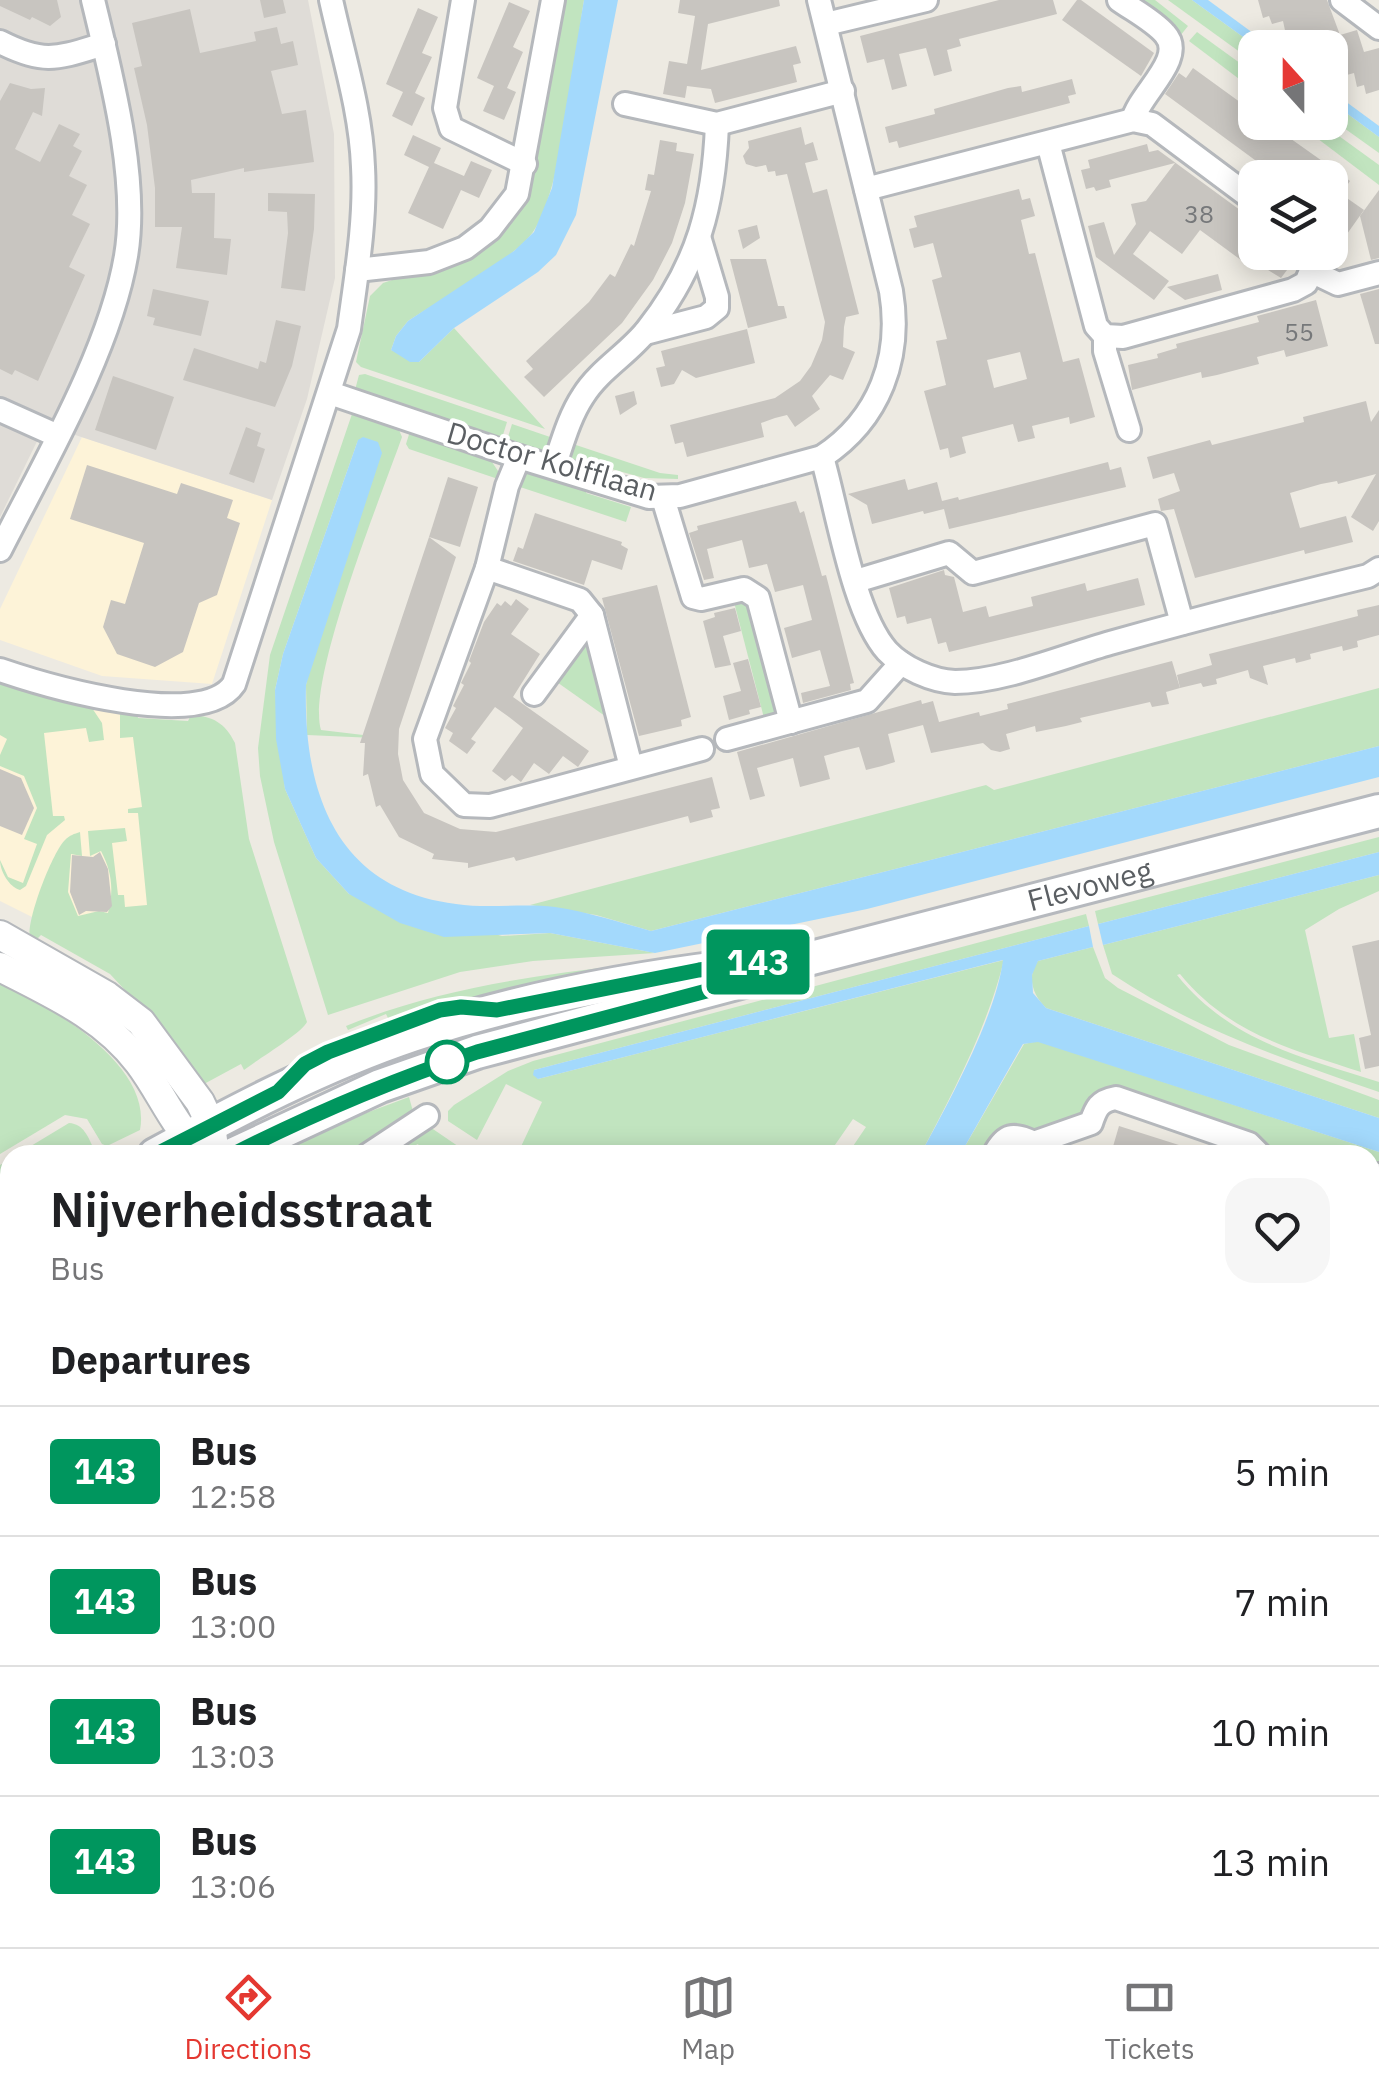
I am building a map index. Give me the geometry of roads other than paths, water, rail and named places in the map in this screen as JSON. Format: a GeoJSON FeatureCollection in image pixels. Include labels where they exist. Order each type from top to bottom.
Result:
{"type":"FeatureCollection","features":[{"type":"Feature","properties":{"kind":"main road","name":"Flevoweg"},"geometry":{"type":"LineString","coordinates":[[205,1143],[311,1077],[442,1025],[516,1005],[789,969],[800,960],[1379,811]]}},
{"type":"Feature","properties":{"kind":"main road","name":"Flevoweg"},"geometry":{"type":"LineString","coordinates":[[253,1145],[380,1086],[726,976]]}},
{"type":"Feature","properties":{"kind":"street"},"geometry":{"type":"LineString","coordinates":[[0,550],[58,436],[111,317],[127,254],[129,182],[94,0]]}},
{"type":"Feature","properties":{"kind":"street"},"geometry":{"type":"LineString","coordinates":[[0,670],[63,689],[134,702],[198,706],[222,697],[240,672],[349,330],[364,171],[360,132],[331,0]]}},
{"type":"Feature","properties":{"kind":"street"},"geometry":{"type":"LineString","coordinates":[[462,0],[445,108],[451,128],[526,164]]}},
{"type":"Feature","properties":{"kind":"street"},"geometry":{"type":"LineString","coordinates":[[357,270],[429,262],[465,248],[490,229],[518,194],[553,0]]}},
{"type":"Feature","properties":{"kind":"street","name":"Doctor Kolfflaan"},"geometry":{"type":"LineString","coordinates":[[330,392],[519,457],[663,498],[822,456],[842,442],[885,384],[896,321],[819,0]]}},
{"type":"Feature","properties":{"kind":"street"},"geometry":{"type":"LineString","coordinates":[[826,24],[926,0]]}},
{"type":"Feature","properties":{"kind":"street"},"geometry":{"type":"LineString","coordinates":[[1118,0],[1166,35],[1173,48],[1170,61],[1136,107],[1133,120]]}},
{"type":"Feature","properties":{"kind":"street"},"geometry":{"type":"LineString","coordinates":[[1342,0],[1379,28]]}},
{"type":"Feature","properties":{"kind":"street"},"geometry":{"type":"LineString","coordinates":[[0,42],[22,54],[54,60],[104,44]]}},
{"type":"Feature","properties":{"kind":"street"},"geometry":{"type":"LineString","coordinates":[[625,104],[717,124],[843,91]]}},
{"type":"Feature","properties":{"kind":"street"},"geometry":{"type":"LineString","coordinates":[[866,189],[1133,120],[1152,124],[1238,188]]}},
{"type":"Feature","properties":{"kind":"street"},"geometry":{"type":"LineString","coordinates":[[554,467],[583,396],[645,333],[679,285],[700,240],[713,178],[717,124]]}},
{"type":"Feature","properties":{"kind":"street"},"geometry":{"type":"LineString","coordinates":[[1048,144],[1096,326],[1105,336],[1129,430]]}},
{"type":"Feature","properties":{"kind":"street"},"geometry":{"type":"LineString","coordinates":[[645,333],[706,318],[717,308],[700,240]]}},
{"type":"Feature","properties":{"kind":"street"},"geometry":{"type":"LineString","coordinates":[[1105,336],[1123,337],[1293,290],[1306,282],[1308,270]]}},
{"type":"Feature","properties":{"kind":"street"},"geometry":{"type":"LineString","coordinates":[[1320,270],[1338,284],[1379,273]]}},
{"type":"Feature","properties":{"kind":"street"},"geometry":{"type":"LineString","coordinates":[[0,410],[58,436]]}},
{"type":"Feature","properties":{"kind":"street"},"geometry":{"type":"LineString","coordinates":[[822,456],[868,620],[886,650],[901,663],[953,682],[993,677],[1379,570]]}},
{"type":"Feature","properties":{"kind":"street"},"geometry":{"type":"LineString","coordinates":[[519,457],[507,486],[487,568],[424,739],[432,774],[464,805],[490,806],[702,749]]}},
{"type":"Feature","properties":{"kind":"street"},"geometry":{"type":"LineString","coordinates":[[663,498],[693,597],[701,599],[744,589],[758,598],[791,722]]}},
{"type":"Feature","properties":{"kind":"street"},"geometry":{"type":"LineString","coordinates":[[856,581],[948,553],[973,572],[1155,524],[1182,622]]}},
{"type":"Feature","properties":{"kind":"street"},"geometry":{"type":"LineString","coordinates":[[487,568],[580,600],[592,615],[632,766]]}},
{"type":"Feature","properties":{"kind":"street"},"geometry":{"type":"LineString","coordinates":[[534,694],[592,615]]}},
{"type":"Feature","properties":{"kind":"street"},"geometry":{"type":"LineString","coordinates":[[726,740],[867,702],[901,663]]}},
{"type":"Feature","properties":{"kind":"street"},"geometry":{"type":"LineString","coordinates":[[0,936],[107,996],[141,1022],[189,1086],[205,1143]]}},
{"type":"Feature","properties":{"kind":"street"},"geometry":{"type":"LineString","coordinates":[[0,966],[82,1010],[106,1028],[138,1060],[205,1143]]}},
{"type":"Feature","properties":{"kind":"street"},"geometry":{"type":"LineString","coordinates":[[999,1145],[1017,1134],[1034,1143],[1091,1123],[1097,1106],[1116,1098],[1250,1145]]}},
{"type":"Feature","properties":{"kind":"street"},"geometry":{"type":"LineString","coordinates":[[383,1145],[427,1116]]}},
{"type":"Feature","properties":{"kind":"water"},"geometry":{"type":"Polygon","coordinates":[[[584,0],[618,0],[576,215],[556,255],[538,272],[454,328],[419,362],[410,362],[391,350],[408,321],[514,251],[534,232],[552,188],[584,0]]]}},
{"type":"Feature","properties":{"kind":"water"},"geometry":{"type":"Polygon","coordinates":[[[1192,0],[1208,0],[1249,30],[1238,30],[1238,33],[1192,0]]]}},
{"type":"Feature","properties":{"kind":"water"},"geometry":{"type":"Polygon","coordinates":[[[1348,103],[1379,126],[1379,137],[1348,114],[1348,103]]]}},
{"type":"Feature","properties":{"kind":"water"},"geometry":{"type":"Polygon","coordinates":[[[363,437],[378,442],[382,453],[306,685],[311,762],[335,829],[355,856],[382,879],[415,895],[456,904],[555,907],[651,931],[1379,746],[1379,777],[867,909],[655,953],[550,933],[444,937],[400,923],[349,894],[316,858],[285,789],[276,739],[275,690],[283,654],[358,440],[363,437]]]}},
{"type":"Feature","properties":{"kind":"water"},"geometry":{"type":"Polygon","coordinates":[[[1379,852],[1379,875],[1103,945],[1098,924],[1379,852]]]}},
{"type":"Feature","properties":{"kind":"water"},"geometry":{"type":"Polygon","coordinates":[[[1089,926],[1093,947],[1038,961],[1032,975],[1033,993],[1046,1008],[1379,1118],[1379,1145],[1357,1145],[1038,1042],[1023,1044],[966,1145],[925,1145],[981,1033],[1003,960],[538,1079],[534,1070],[1089,926]]]}}]}
